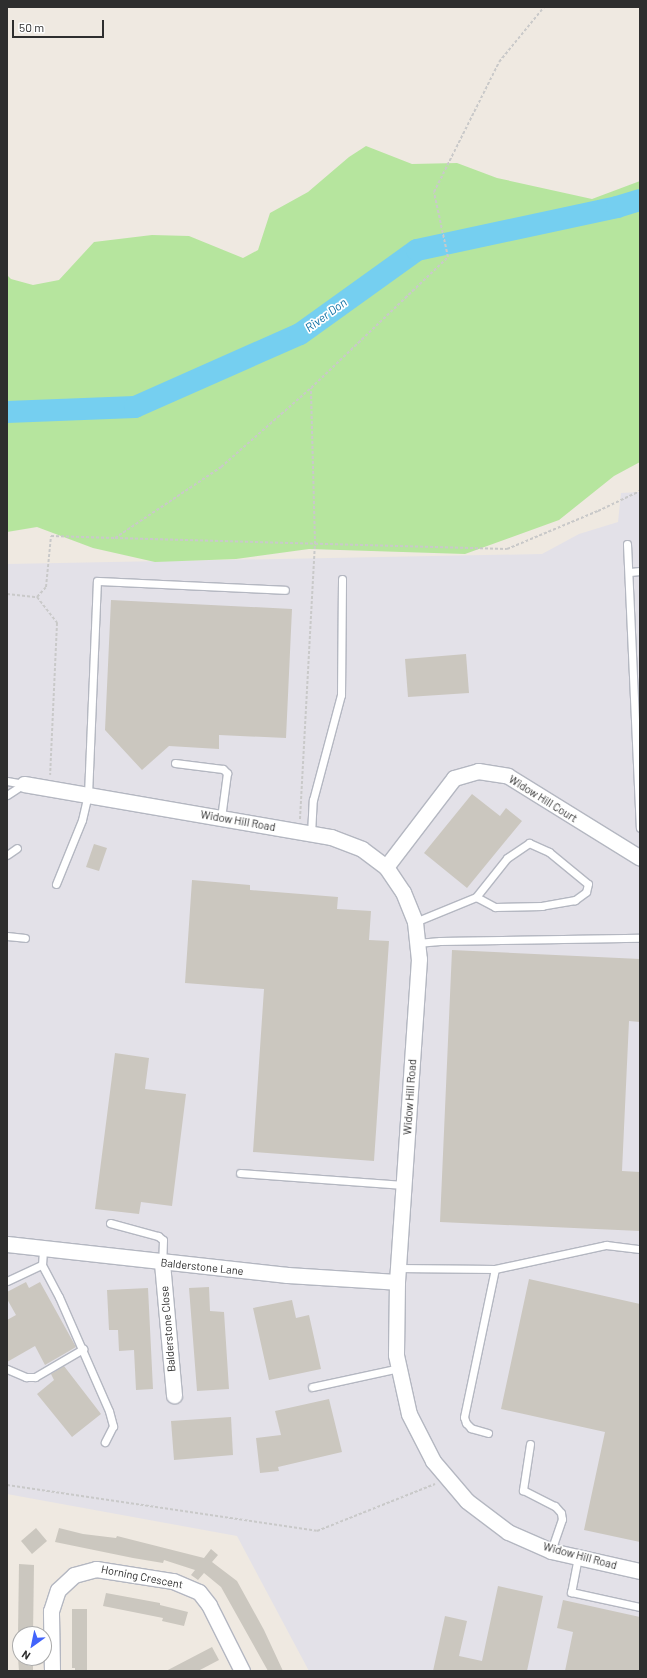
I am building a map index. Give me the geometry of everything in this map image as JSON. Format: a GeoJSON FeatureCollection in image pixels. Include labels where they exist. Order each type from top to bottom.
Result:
{"type":"FeatureCollection","features":[{"type":"Feature","properties":{"kind":"street","name":"Widow Hill Court"},"geometry":{"type":"LineString","coordinates":[[386,867],[454,778],[478,771],[508,776],[640,858]]}},
{"type":"Feature","properties":{"kind":"street","name":"Widow Hill Road"},"geometry":{"type":"LineString","coordinates":[[24,784],[331,837],[362,849],[386,867],[404,892],[415,922],[419,959],[397,1275],[396,1355],[409,1414],[433,1461],[448,1479],[467,1501],[508,1532],[551,1551],[640,1571]]}},
{"type":"Feature","properties":{"kind":"street","name":"Balderstone Lane"},"geometry":{"type":"LineString","coordinates":[[7,1244],[162,1263],[287,1276],[397,1275]]}},
{"type":"Feature","properties":{"kind":"street","name":"Balderstone Close"},"geometry":{"type":"LineString","coordinates":[[162,1263],[174,1394]]}},
{"type":"Feature","properties":{"kind":"street","name":"Horning Crescent"},"geometry":{"type":"LineString","coordinates":[[52,1671],[51,1611],[58,1590],[74,1575],[96,1569],[173,1581],[199,1592],[209,1605],[242,1671]]}},
{"type":"Feature","properties":{"kind":"lane"},"geometry":{"type":"LineString","coordinates":[[627,544],[630,572],[640,828]]}},
{"type":"Feature","properties":{"kind":"lane"},"geometry":{"type":"LineString","coordinates":[[630,572],[640,570]]}},
{"type":"Feature","properties":{"kind":"lane"},"geometry":{"type":"LineString","coordinates":[[305,833],[341,695],[342,579]]}},
{"type":"Feature","properties":{"kind":"lane"},"geometry":{"type":"LineString","coordinates":[[56,884],[82,820],[88,795],[98,581],[285,590]]}},
{"type":"Feature","properties":{"kind":"lane"},"geometry":{"type":"LineString","coordinates":[[175,763],[224,769],[227,773],[221,818]]}},
{"type":"Feature","properties":{"kind":"lane"},"geometry":{"type":"LineString","coordinates":[[7,781],[24,784]]}},
{"type":"Feature","properties":{"kind":"lane"},"geometry":{"type":"LineString","coordinates":[[7,794],[24,784]]}},
{"type":"Feature","properties":{"kind":"lane"},"geometry":{"type":"LineString","coordinates":[[415,922],[476,897],[507,858],[528,843],[549,852],[588,884],[586,892],[575,900],[542,906],[495,907],[476,897]]}},
{"type":"Feature","properties":{"kind":"lane"},"geometry":{"type":"LineString","coordinates":[[7,855],[17,848]]}},
{"type":"Feature","properties":{"kind":"lane"},"geometry":{"type":"LineString","coordinates":[[7,936],[24,938]]}},
{"type":"Feature","properties":{"kind":"lane"},"geometry":{"type":"LineString","coordinates":[[417,943],[448,941],[640,938]]}},
{"type":"Feature","properties":{"kind":"lane"},"geometry":{"type":"LineString","coordinates":[[240,1173],[404,1185]]}},
{"type":"Feature","properties":{"kind":"lane"},"geometry":{"type":"LineString","coordinates":[[110,1223],[158,1236],[163,1240],[162,1263]]}},
{"type":"Feature","properties":{"kind":"lane"},"geometry":{"type":"LineString","coordinates":[[397,1275],[495,1270],[606,1245],[640,1249]]}},
{"type":"Feature","properties":{"kind":"lane"},"geometry":{"type":"LineString","coordinates":[[42,1249],[42,1265],[83,1349],[111,1418],[113,1426],[105,1442]]}},
{"type":"Feature","properties":{"kind":"lane"},"geometry":{"type":"LineString","coordinates":[[7,1281],[42,1265]]}},
{"type":"Feature","properties":{"kind":"lane"},"geometry":{"type":"LineString","coordinates":[[488,1433],[471,1428],[466,1423],[464,1417],[495,1270]]}},
{"type":"Feature","properties":{"kind":"lane"},"geometry":{"type":"LineString","coordinates":[[7,1369],[26,1377],[35,1377],[83,1349]]}},
{"type":"Feature","properties":{"kind":"lane"},"geometry":{"type":"LineString","coordinates":[[312,1387],[398,1368]]}},
{"type":"Feature","properties":{"kind":"lane"},"geometry":{"type":"LineString","coordinates":[[530,1444],[523,1490],[555,1506],[561,1513],[562,1519],[551,1551]]}},
{"type":"Feature","properties":{"kind":"lane"},"geometry":{"type":"LineString","coordinates":[[578,1557],[571,1592],[640,1607]]}},
{"type":"Feature","properties":{"kind":"path"},"geometry":{"type":"LineString","coordinates":[[115,538],[221,467],[311,388],[448,258],[445,237],[434,192],[499,62],[544,7]]}},
{"type":"Feature","properties":{"kind":"path"},"geometry":{"type":"LineString","coordinates":[[305,833],[315,544],[311,388]]}},
{"type":"Feature","properties":{"kind":"path"},"geometry":{"type":"LineString","coordinates":[[37,597],[46,587],[51,536],[507,549],[598,512],[640,491]]}},
{"type":"Feature","properties":{"kind":"path"},"geometry":{"type":"LineString","coordinates":[[7,594],[37,597],[57,623],[50,788]]}},
{"type":"Feature","properties":{"kind":"path"},"geometry":{"type":"LineString","coordinates":[[7,1485],[317,1531],[448,1479]]}},
{"type":"Feature","properties":{"kind":"shaded area"},"geometry":{"type":"Polygon","coordinates":[[[640,492],[640,1671],[309,1671],[237,1536],[7,1494],[7,564],[542,554],[579,534],[618,522],[621,493],[640,492]]]}},
{"type":"Feature","properties":{"kind":"green space"},"geometry":{"type":"Polygon","coordinates":[[[366,146],[412,164],[457,163],[497,178],[592,199],[640,181],[640,462],[614,476],[559,520],[465,554],[309,549],[236,559],[155,562],[93,548],[37,527],[7,532],[7,275],[11,279],[33,285],[59,280],[94,242],[152,235],[189,236],[243,258],[258,250],[270,213],[308,192],[349,157],[366,146]]]}},
{"type":"Feature","properties":{"kind":"building"},"geometry":{"type":"Polygon","coordinates":[[[111,600],[292,609],[286,738],[219,735],[219,749],[169,746],[142,770],[105,730],[111,600]]]}},
{"type":"Feature","properties":{"kind":"building"},"geometry":{"type":"Polygon","coordinates":[[[466,654],[469,693],[408,697],[405,659],[466,654]]]}},
{"type":"Feature","properties":{"kind":"building"},"geometry":{"type":"Polygon","coordinates":[[[472,794],[500,816],[506,808],[522,821],[467,888],[424,853],[472,794]]]}},
{"type":"Feature","properties":{"kind":"building"},"geometry":{"type":"Polygon","coordinates":[[[94,844],[107,848],[99,871],[86,867],[94,844]]]}},
{"type":"Feature","properties":{"kind":"building"},"geometry":{"type":"Polygon","coordinates":[[[192,880],[250,885],[250,890],[338,897],[337,909],[371,911],[369,940],[389,941],[374,1161],[253,1152],[264,989],[185,983],[192,880]]]}},
{"type":"Feature","properties":{"kind":"building"},"geometry":{"type":"Polygon","coordinates":[[[452,950],[640,959],[640,1022],[629,1021],[622,1171],[640,1172],[640,1231],[440,1222],[452,950]]]}},
{"type":"Feature","properties":{"kind":"building"},"geometry":{"type":"Polygon","coordinates":[[[115,1053],[149,1058],[145,1089],[186,1094],[172,1206],[141,1202],[139,1214],[95,1209],[115,1053]]]}},
{"type":"Feature","properties":{"kind":"building"},"geometry":{"type":"Polygon","coordinates":[[[529,1279],[640,1304],[640,1542],[584,1530],[605,1432],[501,1409],[529,1279]]]}},
{"type":"Feature","properties":{"kind":"building"},"geometry":{"type":"Polygon","coordinates":[[[26,1282],[29,1288],[40,1282],[76,1347],[45,1365],[35,1346],[7,1362],[7,1320],[16,1315],[7,1299],[7,1292],[26,1282]]]}},
{"type":"Feature","properties":{"kind":"building"},"geometry":{"type":"Polygon","coordinates":[[[209,1287],[210,1311],[224,1312],[229,1389],[197,1391],[189,1288],[209,1287]]]}},
{"type":"Feature","properties":{"kind":"building"},"geometry":{"type":"Polygon","coordinates":[[[148,1288],[153,1389],[136,1390],[134,1350],[119,1351],[118,1330],[109,1330],[107,1290],[148,1288]]]}},
{"type":"Feature","properties":{"kind":"building"},"geometry":{"type":"Polygon","coordinates":[[[292,1300],[296,1318],[309,1315],[321,1369],[269,1380],[253,1308],[292,1300]]]}},
{"type":"Feature","properties":{"kind":"building"},"geometry":{"type":"Polygon","coordinates":[[[64,1366],[101,1414],[72,1437],[37,1394],[54,1380],[51,1374],[64,1366]]]}},
{"type":"Feature","properties":{"kind":"building"},"geometry":{"type":"Polygon","coordinates":[[[329,1399],[342,1452],[278,1467],[279,1471],[260,1473],[256,1438],[281,1435],[275,1411],[329,1399]]]}},
{"type":"Feature","properties":{"kind":"building"},"geometry":{"type":"Polygon","coordinates":[[[231,1417],[233,1455],[174,1460],[171,1421],[231,1417]]]}},
{"type":"Feature","properties":{"kind":"building"},"geometry":{"type":"Polygon","coordinates":[[[36,1528],[47,1541],[32,1554],[21,1541],[36,1528]]]}},
{"type":"Feature","properties":{"kind":"building"},"geometry":{"type":"Polygon","coordinates":[[[59,1528],[83,1534],[116,1538],[117,1536],[204,1558],[211,1549],[218,1555],[212,1562],[237,1581],[264,1630],[283,1671],[268,1671],[221,1587],[204,1573],[198,1580],[191,1575],[195,1570],[164,1560],[163,1563],[55,1542],[59,1528]]]}},
{"type":"Feature","properties":{"kind":"building"},"geometry":{"type":"Polygon","coordinates":[[[19,1564],[34,1565],[33,1626],[18,1626],[19,1564]]]}},
{"type":"Feature","properties":{"kind":"building"},"geometry":{"type":"Polygon","coordinates":[[[498,1586],[543,1596],[527,1671],[433,1671],[445,1616],[467,1621],[459,1656],[482,1661],[498,1586]]]}},
{"type":"Feature","properties":{"kind":"building"},"geometry":{"type":"Polygon","coordinates":[[[106,1593],[160,1603],[160,1605],[188,1612],[184,1626],[162,1621],[163,1618],[103,1606],[106,1593]]]}},
{"type":"Feature","properties":{"kind":"building"},"geometry":{"type":"Polygon","coordinates":[[[563,1600],[640,1617],[640,1671],[565,1671],[573,1632],[557,1628],[563,1600]]]}},
{"type":"Feature","properties":{"kind":"building"},"geometry":{"type":"Polygon","coordinates":[[[72,1609],[87,1609],[87,1671],[75,1671],[75,1668],[72,1668],[72,1609]]]}},
{"type":"Feature","properties":{"kind":"building"},"geometry":{"type":"Polygon","coordinates":[[[212,1647],[219,1660],[198,1671],[166,1671],[212,1647]]]}},
{"type":"Feature","properties":{"kind":"building"},"geometry":{"type":"Polygon","coordinates":[[[19,1666],[33,1666],[33,1671],[19,1671],[19,1666]]]}},
{"type":"Feature","properties":{"kind":"waterway","name":"River Don"},"geometry":{"type":"LineString","coordinates":[[7,412],[135,407],[300,334],[417,250],[617,207],[640,200]]}}]}
